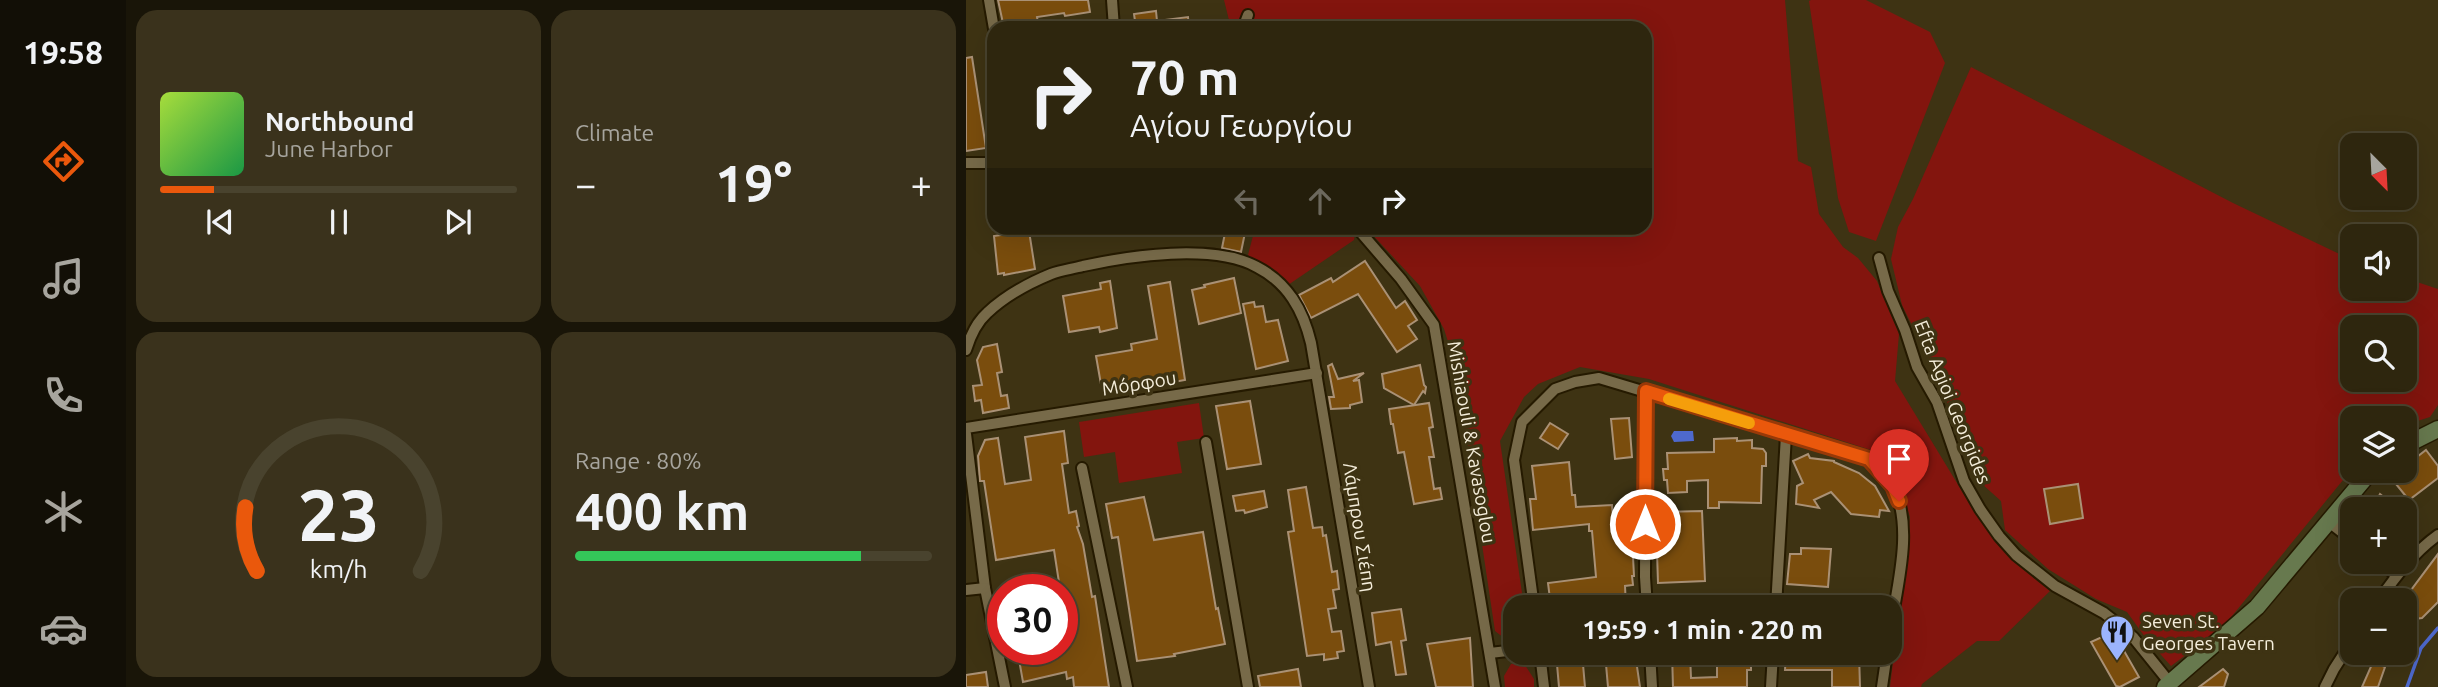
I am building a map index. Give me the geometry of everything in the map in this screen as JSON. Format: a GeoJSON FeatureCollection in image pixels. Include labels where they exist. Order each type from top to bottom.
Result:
{"type":"FeatureCollection","features":[{"type":"Feature","properties":{"kind":"main road"},"geometry":{"type":"LineString","coordinates":[[2417,440],[2438,429]]}},
{"type":"Feature","properties":{"kind":"main road"},"geometry":{"type":"LineString","coordinates":[[2168,685],[2257,607],[2361,483]]}},
{"type":"Feature","properties":{"kind":"street"},"geometry":{"type":"LineString","coordinates":[[989,0],[993,21]]}},
{"type":"Feature","properties":{"kind":"street"},"geometry":{"type":"LineString","coordinates":[[1112,0],[1114,21]]}},
{"type":"Feature","properties":{"kind":"street"},"geometry":{"type":"LineString","coordinates":[[1246,21],[1248,15]]}},
{"type":"Feature","properties":{"kind":"street"},"geometry":{"type":"LineString","coordinates":[[966,163],[987,163]]}},
{"type":"Feature","properties":{"kind":"street","name":"Mishiaouli & Kavasoglou"},"geometry":{"type":"LineString","coordinates":[[1363,235],[1401,279],[1434,325],[1495,687]]}},
{"type":"Feature","properties":{"kind":"street","name":"Λάμπρου Σιέπη"},"geometry":{"type":"LineString","coordinates":[[966,350],[986,314],[1015,293],[1053,273],[1120,258],[1171,254],[1242,260],[1258,267],[1289,293],[1300,308],[1306,323],[1317,373],[1369,687]]}},
{"type":"Feature","properties":{"kind":"street","name":"Efta Agioi Georgides"},"geometry":{"type":"LineString","coordinates":[[1880,258],[1888,291],[1917,367],[1937,402],[1964,481],[1980,509],[2016,555],[2055,586],[2104,613],[2133,637],[2168,685]]}},
{"type":"Feature","properties":{"kind":"street","name":"Μόρφου"},"geometry":{"type":"LineString","coordinates":[[966,428],[1317,373]]}},
{"type":"Feature","properties":{"kind":"street"},"geometry":{"type":"LineString","coordinates":[[1532,595],[1514,460],[1522,422],[1555,389],[1599,378],[1869,459],[1893,486],[1904,517],[1896,595]]}},
{"type":"Feature","properties":{"kind":"street"},"geometry":{"type":"LineString","coordinates":[[1646,391],[1646,595]]}},
{"type":"Feature","properties":{"kind":"street"},"geometry":{"type":"LineString","coordinates":[[966,434],[985,587],[1005,687]]}},
{"type":"Feature","properties":{"kind":"street"},"geometry":{"type":"LineString","coordinates":[[1777,595],[1786,435]]}},
{"type":"Feature","properties":{"kind":"street"},"geometry":{"type":"LineString","coordinates":[[1206,442],[1248,687]]}},
{"type":"Feature","properties":{"kind":"street"},"geometry":{"type":"LineString","coordinates":[[1082,468],[1127,687]]}},
{"type":"Feature","properties":{"kind":"street"},"geometry":{"type":"LineString","coordinates":[[2329,522],[2340,531]]}},
{"type":"Feature","properties":{"kind":"street"},"geometry":{"type":"LineString","coordinates":[[2387,588],[2396,575],[2438,535]]}},
{"type":"Feature","properties":{"kind":"street"},"geometry":{"type":"LineString","coordinates":[[966,590],[985,587]]}},
{"type":"Feature","properties":{"kind":"street"},"geometry":{"type":"LineString","coordinates":[[1490,653],[1503,652]]}},
{"type":"Feature","properties":{"kind":"street"},"geometry":{"type":"LineString","coordinates":[[2325,687],[2340,660]]}},
{"type":"Feature","properties":{"kind":"street"},"geometry":{"type":"LineString","coordinates":[[1541,665],[1544,687]]}},
{"type":"Feature","properties":{"kind":"street"},"geometry":{"type":"LineString","coordinates":[[1651,665],[1652,687]]}},
{"type":"Feature","properties":{"kind":"street"},"geometry":{"type":"LineString","coordinates":[[1771,687],[1772,665]]}},
{"type":"Feature","properties":{"kind":"street"},"geometry":{"type":"LineString","coordinates":[[1882,687],[1885,665]]}},
{"type":"Feature","properties":{"kind":"shaded area"},"geometry":{"type":"Polygon","coordinates":[[[1224,0],[1785,0],[1798,161],[1811,167],[1819,214],[1843,247],[1858,258],[1877,281],[1899,334],[1895,381],[1974,511],[2014,562],[2050,591],[1999,641],[1977,641],[1921,687],[1890,687],[1893,665],[1902,665],[1901,595],[1910,517],[1898,480],[1871,450],[1649,379],[1580,367],[1538,384],[1524,397],[1500,441],[1522,595],[1503,595],[1503,637],[1495,631],[1455,364],[1444,329],[1420,286],[1373,235],[1652,235],[1652,21],[1229,21],[1224,0]]]}},
{"type":"Feature","properties":{"kind":"shaded area"},"geometry":{"type":"Polygon","coordinates":[[[1866,0],[1930,32],[1945,63],[1876,241],[1849,232],[1838,198],[1809,1],[1866,0]]]}},
{"type":"Feature","properties":{"kind":"shaded area"},"geometry":{"type":"Polygon","coordinates":[[[1971,67],[2233,203],[2340,254],[2340,301],[2417,301],[2417,282],[2438,289],[2438,405],[2430,417],[2417,421],[2417,406],[2340,406],[2341,483],[2223,627],[2171,666],[2127,612],[2096,599],[2048,569],[2005,530],[2001,501],[1972,475],[1941,384],[1902,305],[1891,259],[1898,227],[1971,67]]]}},
{"type":"Feature","properties":{"kind":"shaded area"},"geometry":{"type":"Polygon","coordinates":[[[1253,235],[1355,235],[1354,240],[1288,285],[1248,255],[1253,235]]]}},
{"type":"Feature","properties":{"kind":"shaded area"},"geometry":{"type":"Polygon","coordinates":[[[1199,403],[1204,438],[1177,442],[1182,473],[1119,483],[1115,452],[1084,457],[1079,422],[1199,403]]]}},
{"type":"Feature","properties":{"kind":"shaded area"},"geometry":{"type":"Polygon","coordinates":[[[1510,665],[1525,665],[1534,679],[1534,687],[1505,687],[1504,676],[1510,665]]]}},
{"type":"Feature","properties":{"kind":"water"},"geometry":{"type":"Polygon","coordinates":[[[1674,431],[1693,431],[1694,441],[1674,442],[1671,436],[1674,431]]]}},
{"type":"Feature","properties":{"kind":"building"},"geometry":{"type":"Polygon","coordinates":[[[998,0],[1088,0],[1090,12],[1037,17],[1038,21],[1002,21],[998,0]]]}},
{"type":"Feature","properties":{"kind":"building"},"geometry":{"type":"Polygon","coordinates":[[[1156,11],[1157,21],[1135,21],[1134,14],[1156,11]]]}},
{"type":"Feature","properties":{"kind":"building"},"geometry":{"type":"Polygon","coordinates":[[[1188,17],[1188,21],[1157,21],[1188,17]]]}},
{"type":"Feature","properties":{"kind":"building"},"geometry":{"type":"Polygon","coordinates":[[[972,57],[986,148],[966,151],[966,58],[972,57]]]}},
{"type":"Feature","properties":{"kind":"building"},"geometry":{"type":"Polygon","coordinates":[[[1030,235],[1035,269],[998,274],[994,236],[1030,235]]]}},
{"type":"Feature","properties":{"kind":"building"},"geometry":{"type":"Polygon","coordinates":[[[1225,235],[1245,235],[1241,252],[1222,248],[1225,235]]]}},
{"type":"Feature","properties":{"kind":"building"},"geometry":{"type":"Polygon","coordinates":[[[1365,261],[1396,308],[1405,301],[1417,320],[1408,326],[1417,339],[1397,352],[1358,294],[1311,318],[1299,295],[1331,278],[1333,282],[1365,261]]]}},
{"type":"Feature","properties":{"kind":"building"},"geometry":{"type":"Polygon","coordinates":[[[1234,278],[1241,313],[1199,324],[1192,290],[1234,278]]]}},
{"type":"Feature","properties":{"kind":"building"},"geometry":{"type":"Polygon","coordinates":[[[1110,281],[1117,328],[1100,332],[1099,327],[1069,332],[1063,296],[1101,289],[1100,283],[1110,281]]]}},
{"type":"Feature","properties":{"kind":"building"},"geometry":{"type":"Polygon","coordinates":[[[1170,282],[1185,380],[1139,388],[1138,384],[1102,390],[1096,356],[1132,350],[1131,344],[1157,339],[1148,286],[1170,282]]]}},
{"type":"Feature","properties":{"kind":"building"},"geometry":{"type":"Polygon","coordinates":[[[1254,302],[1255,307],[1263,306],[1266,322],[1278,320],[1288,361],[1256,369],[1243,304],[1254,302]]]}},
{"type":"Feature","properties":{"kind":"building"},"geometry":{"type":"Polygon","coordinates":[[[997,344],[1002,372],[997,373],[1001,396],[1007,395],[1009,408],[983,413],[981,400],[975,401],[973,386],[982,385],[977,360],[983,347],[997,344]]]}},
{"type":"Feature","properties":{"kind":"building"},"geometry":{"type":"Polygon","coordinates":[[[1332,364],[1338,379],[1364,373],[1353,381],[1359,380],[1362,402],[1350,405],[1350,408],[1331,409],[1329,397],[1334,397],[1328,366],[1332,364]]]}},
{"type":"Feature","properties":{"kind":"building"},"geometry":{"type":"Polygon","coordinates":[[[1420,365],[1426,387],[1425,393],[1423,391],[1414,405],[1384,388],[1382,374],[1420,365]]]}},
{"type":"Feature","properties":{"kind":"building"},"geometry":{"type":"Polygon","coordinates":[[[1250,401],[1261,464],[1227,469],[1216,406],[1250,401]]]}},
{"type":"Feature","properties":{"kind":"building"},"geometry":{"type":"Polygon","coordinates":[[[1429,403],[1433,427],[1429,428],[1434,457],[1429,457],[1434,489],[1440,488],[1442,499],[1414,504],[1404,452],[1398,453],[1389,409],[1429,403]]]}},
{"type":"Feature","properties":{"kind":"building"},"geometry":{"type":"Polygon","coordinates":[[[1629,418],[1632,457],[1615,459],[1611,419],[1629,418]]]}},
{"type":"Feature","properties":{"kind":"building"},"geometry":{"type":"Polygon","coordinates":[[[1550,423],[1568,434],[1558,449],[1540,438],[1550,423]]]}},
{"type":"Feature","properties":{"kind":"building"},"geometry":{"type":"Polygon","coordinates":[[[1064,431],[1068,463],[1062,464],[1069,513],[1076,511],[1092,597],[1095,596],[1109,687],[1074,687],[1073,677],[1067,679],[1066,672],[1023,682],[1020,665],[1078,665],[1078,574],[1058,574],[1054,550],[996,560],[984,481],[980,481],[978,456],[985,440],[998,438],[1005,484],[1031,480],[1025,437],[1064,431]]]}},
{"type":"Feature","properties":{"kind":"building"},"geometry":{"type":"Polygon","coordinates":[[[1737,438],[1737,441],[1752,440],[1752,448],[1763,449],[1766,453],[1766,466],[1762,466],[1761,503],[1719,502],[1719,508],[1708,508],[1708,480],[1687,481],[1687,492],[1668,493],[1663,469],[1668,469],[1667,453],[1714,452],[1714,439],[1737,438]]]}},
{"type":"Feature","properties":{"kind":"building"},"geometry":{"type":"Polygon","coordinates":[[[2426,450],[2438,466],[2438,478],[2413,497],[2407,497],[2395,483],[2417,483],[2417,457],[2426,450]]]}},
{"type":"Feature","properties":{"kind":"building"},"geometry":{"type":"Polygon","coordinates":[[[1808,454],[1810,458],[1834,461],[1859,473],[1875,486],[1889,511],[1880,510],[1879,517],[1851,514],[1831,492],[1814,500],[1819,508],[1796,504],[1797,486],[1803,483],[1793,461],[1808,454]]]}},
{"type":"Feature","properties":{"kind":"building"},"geometry":{"type":"Polygon","coordinates":[[[1569,462],[1572,495],[1575,495],[1576,507],[1612,505],[1613,519],[1631,518],[1634,576],[1633,585],[1625,586],[1625,595],[1550,595],[1548,583],[1596,577],[1592,531],[1589,531],[1589,524],[1533,530],[1530,499],[1536,499],[1532,466],[1569,462]]]}},
{"type":"Feature","properties":{"kind":"building"},"geometry":{"type":"Polygon","coordinates":[[[2078,484],[2083,518],[2050,524],[2044,489],[2078,484]]]}},
{"type":"Feature","properties":{"kind":"building"},"geometry":{"type":"Polygon","coordinates":[[[1306,487],[1313,528],[1322,527],[1323,536],[1326,535],[1332,572],[1337,571],[1339,589],[1333,590],[1336,608],[1328,609],[1332,632],[1341,631],[1344,651],[1337,652],[1338,658],[1324,660],[1324,654],[1307,656],[1288,532],[1294,531],[1288,490],[1306,487]]]}},
{"type":"Feature","properties":{"kind":"building"},"geometry":{"type":"Polygon","coordinates":[[[1264,491],[1267,507],[1245,513],[1244,510],[1236,511],[1233,496],[1264,491]]]}},
{"type":"Feature","properties":{"kind":"building"},"geometry":{"type":"Polygon","coordinates":[[[1144,497],[1154,540],[1203,532],[1225,644],[1174,654],[1175,656],[1137,661],[1118,537],[1112,538],[1106,504],[1144,497]]]}},
{"type":"Feature","properties":{"kind":"building"},"geometry":{"type":"Polygon","coordinates":[[[1702,511],[1705,581],[1658,583],[1657,552],[1662,552],[1661,512],[1702,511]]]}},
{"type":"Feature","properties":{"kind":"building"},"geometry":{"type":"Polygon","coordinates":[[[1801,548],[1831,549],[1828,587],[1787,584],[1790,554],[1801,554],[1801,548]]]}},
{"type":"Feature","properties":{"kind":"building"},"geometry":{"type":"Polygon","coordinates":[[[2438,554],[2438,602],[2422,618],[2417,619],[2417,588],[2412,588],[2438,554]]]}},
{"type":"Feature","properties":{"kind":"building"},"geometry":{"type":"Polygon","coordinates":[[[1401,609],[1406,640],[1401,641],[1406,674],[1396,675],[1391,642],[1376,645],[1372,613],[1401,609]]]}},
{"type":"Feature","properties":{"kind":"building","name":"Seven St. Georges Tavern"},"geometry":{"type":"Polygon","coordinates":[[[2102,637],[2108,648],[2119,642],[2139,677],[2120,687],[2116,686],[2091,642],[2102,637]]]}},
{"type":"Feature","properties":{"kind":"building"},"geometry":{"type":"Polygon","coordinates":[[[1470,638],[1473,687],[1436,687],[1427,644],[1470,638]]]}},
{"type":"Feature","properties":{"kind":"building"},"geometry":{"type":"Polygon","coordinates":[[[1557,665],[1583,665],[1585,687],[1559,687],[1557,665]]]}},
{"type":"Feature","properties":{"kind":"building"},"geometry":{"type":"Polygon","coordinates":[[[1606,665],[1637,665],[1640,687],[1608,687],[1606,665]]]}},
{"type":"Feature","properties":{"kind":"building"},"geometry":{"type":"Polygon","coordinates":[[[1672,665],[1690,665],[1691,678],[1717,677],[1717,665],[1751,665],[1751,670],[1747,670],[1747,687],[1673,687],[1672,665]]]}},
{"type":"Feature","properties":{"kind":"building"},"geometry":{"type":"Polygon","coordinates":[[[1785,665],[1859,665],[1860,687],[1832,687],[1832,670],[1785,670],[1785,665]]]}},
{"type":"Feature","properties":{"kind":"building"},"geometry":{"type":"Polygon","coordinates":[[[2372,665],[2385,667],[2378,687],[2362,687],[2372,665]]]}},
{"type":"Feature","properties":{"kind":"building"},"geometry":{"type":"Polygon","coordinates":[[[1298,669],[1301,687],[1260,687],[1258,676],[1298,669]]]}},
{"type":"Feature","properties":{"kind":"building"},"geometry":{"type":"Polygon","coordinates":[[[2223,669],[2228,674],[2224,687],[2199,687],[2223,669]]]}},
{"type":"Feature","properties":{"kind":"building"},"geometry":{"type":"Polygon","coordinates":[[[986,672],[988,687],[966,687],[966,675],[986,672]]]}},
{"type":"Feature","properties":{"kind":"waterway"},"geometry":{"type":"LineString","coordinates":[[2407,687],[2421,648],[2438,628]]}},
{"type":"Feature","properties":{"kind":"slow traffic"},"geometry":{"type":"LineString","coordinates":[[1669,399],[1749,423]]}},
{"type":"Feature","properties":{"kind":"place","name":"Seven St. Georges Tavern"},"geometry":{"type":"Point","coordinates":[2117,662]}},
{"type":"Feature","properties":{"kind":"route"},"geometry":{"type":"LineString","coordinates":[[1645,524],[1646,391],[1869,459],[1893,486],[1899,501]]}}]}
